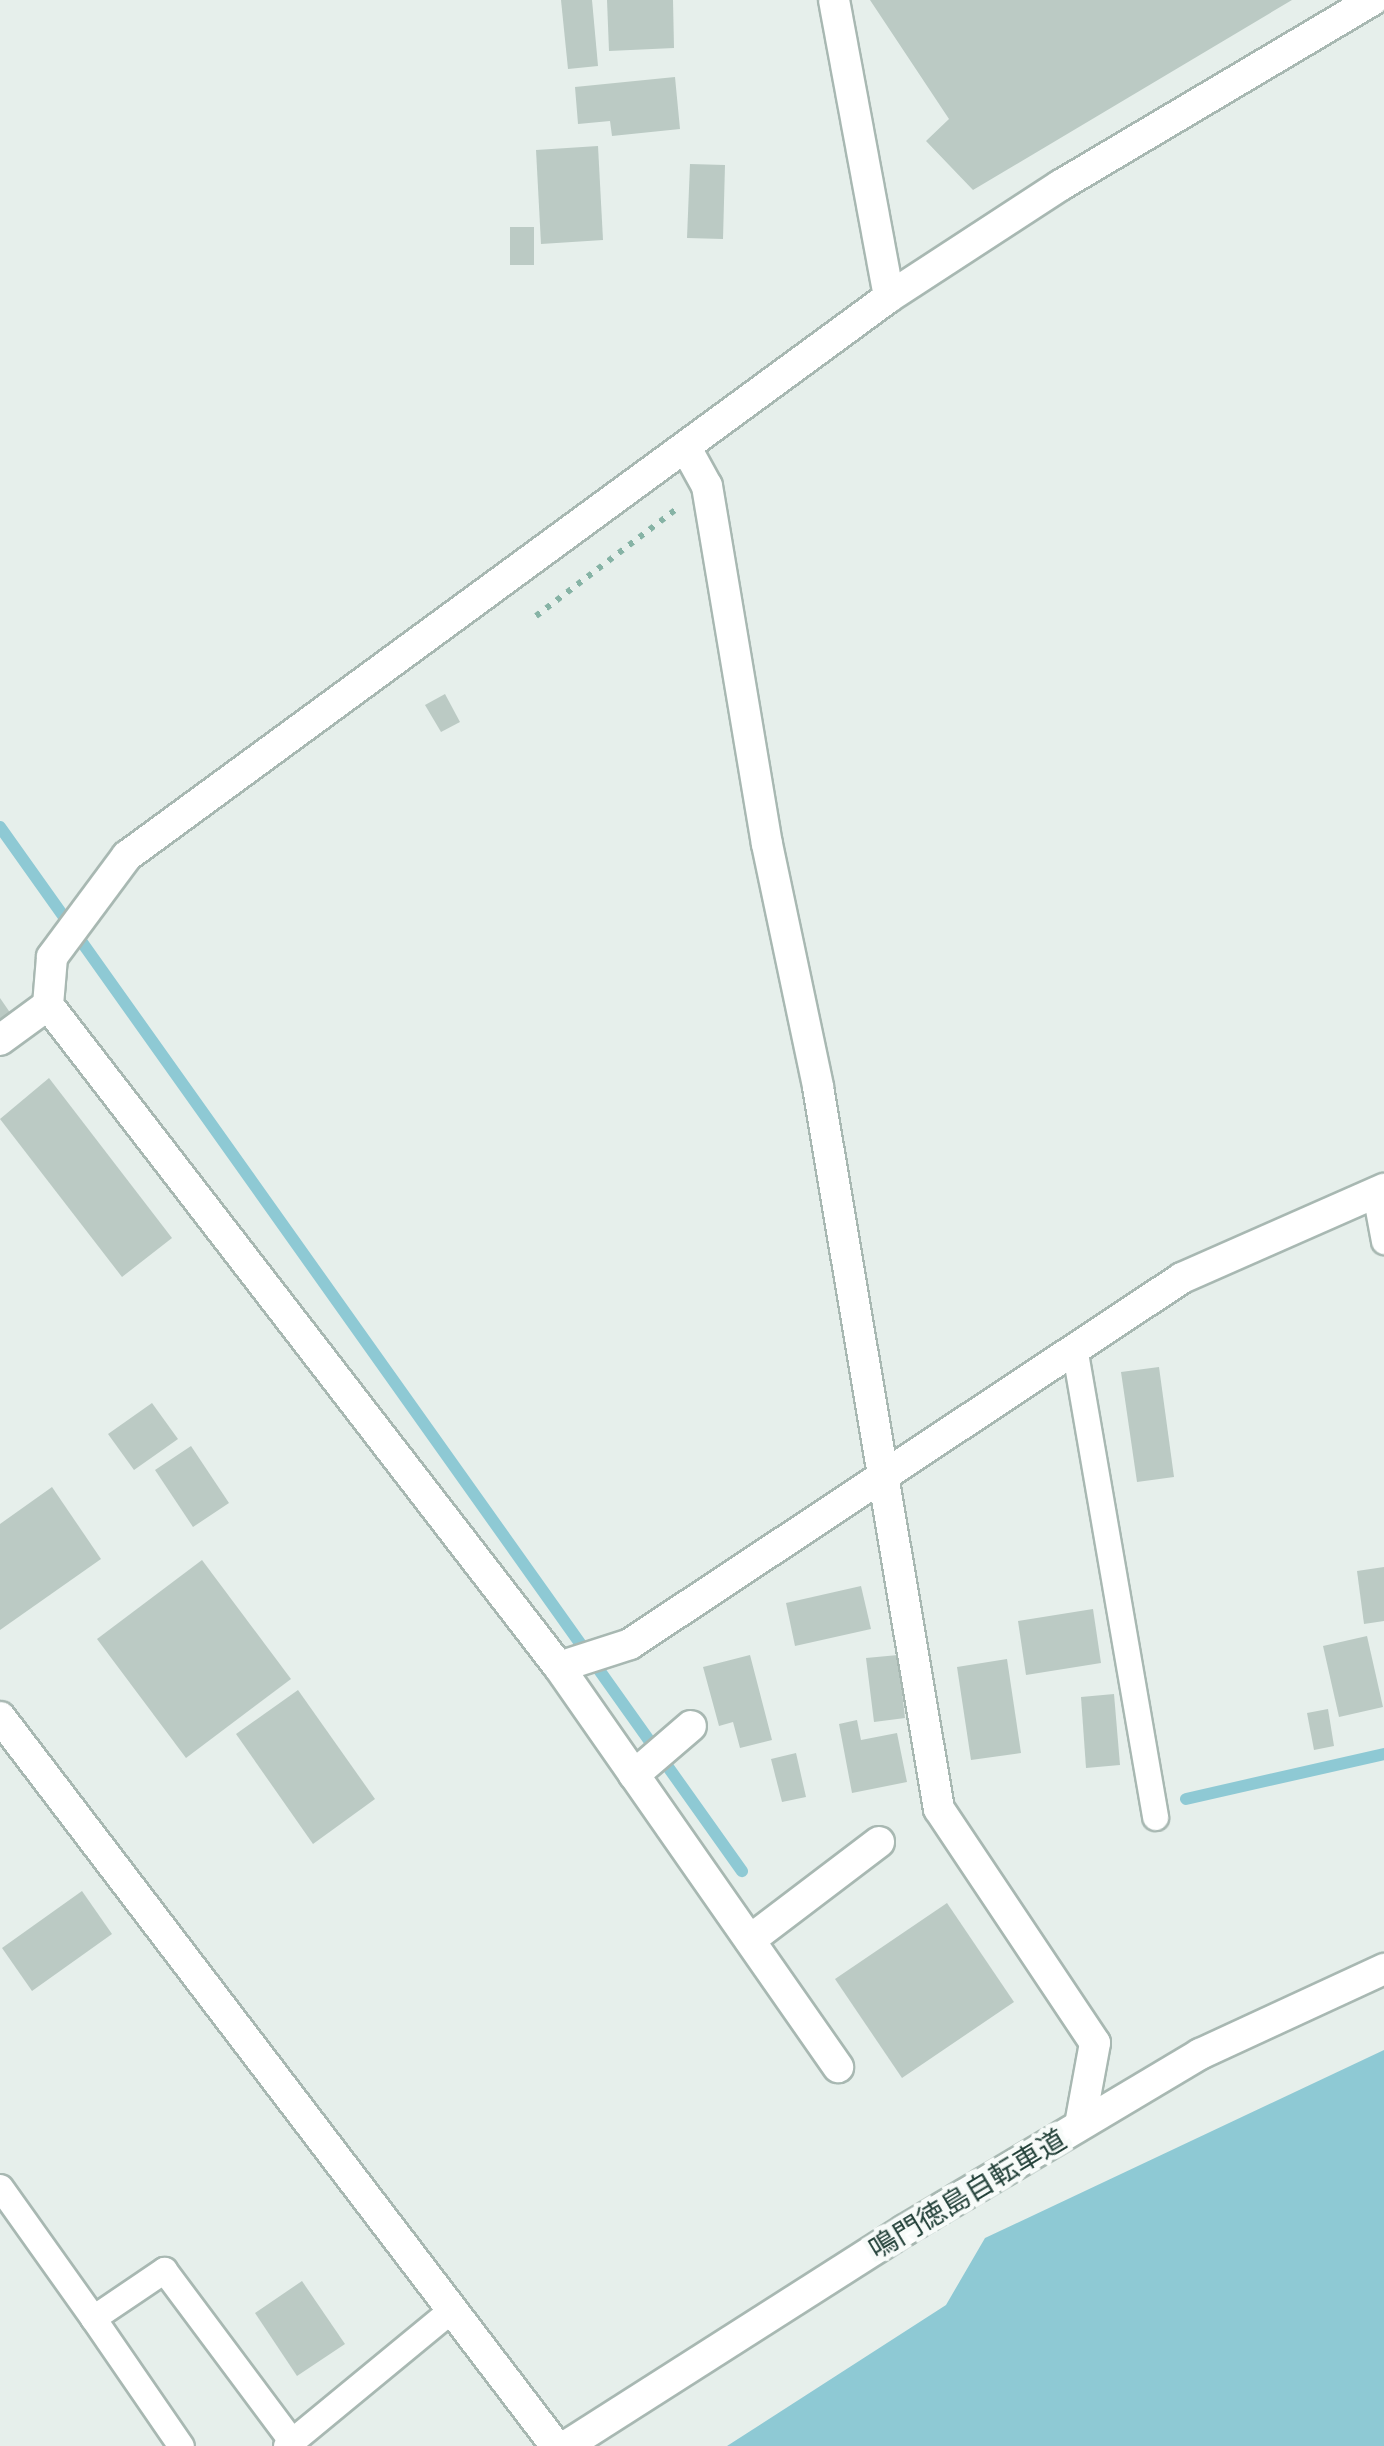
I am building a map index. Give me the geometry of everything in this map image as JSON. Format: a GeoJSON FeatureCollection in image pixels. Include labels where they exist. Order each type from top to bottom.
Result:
{"type":"FeatureCollection","features":[{"type":"Feature","properties":{"kind":"street"},"geometry":{"type":"LineString","coordinates":[[834,0],[889,298]]}},
{"type":"Feature","properties":{"kind":"street"},"geometry":{"type":"LineString","coordinates":[[838,2067],[559,1667],[48,1005],[52,957],[128,856],[889,298],[1060,185],[1372,0]]}},
{"type":"Feature","properties":{"kind":"street"},"geometry":{"type":"LineString","coordinates":[[686,448],[707,486],[764,825],[818,1086],[939,1809],[1094,2043],[1080,2124]]}},
{"type":"Feature","properties":{"kind":"street"},"geometry":{"type":"LineString","coordinates":[[0,1040],[48,1005]]}},
{"type":"Feature","properties":{"kind":"street"},"geometry":{"type":"LineString","coordinates":[[559,1667],[630,1644],[880,1473],[1182,1278],[1380,1191]]}},
{"type":"Feature","properties":{"kind":"street"},"geometry":{"type":"LineString","coordinates":[[0,1717],[556,2446]]}},
{"type":"Feature","properties":{"kind":"street"},"geometry":{"type":"LineString","coordinates":[[634,1775],[691,1726]]}},
{"type":"Feature","properties":{"kind":"street"},"geometry":{"type":"LineString","coordinates":[[750,1940],[879,1842]]}},
{"type":"Feature","properties":{"kind":"street","name":"鳴門徳島自転車道"},"geometry":{"type":"LineString","coordinates":[[566,2446],[1080,2124],[1200,2054],[1384,1969]]}},
{"type":"Feature","properties":{"kind":"lane"},"geometry":{"type":"LineString","coordinates":[[1380,1191],[1384,1241]]}},
{"type":"Feature","properties":{"kind":"lane"},"geometry":{"type":"LineString","coordinates":[[1074,1347],[1155,1818]]}},
{"type":"Feature","properties":{"kind":"lane"},"geometry":{"type":"LineString","coordinates":[[0,2187],[180,2446]]}},
{"type":"Feature","properties":{"kind":"lane"},"geometry":{"type":"LineString","coordinates":[[92,2318],[164,2270],[289,2444],[450,2310]]}},
{"type":"Feature","properties":{"kind":"path"},"geometry":{"type":"LineString","coordinates":[[536,616],[707,486]]}},
{"type":"Feature","properties":{"kind":"water"},"geometry":{"type":"Polygon","coordinates":[[[1384,2050],[1384,2446],[727,2446],[946,2305],[985,2238],[1384,2050]]]}},
{"type":"Feature","properties":{"kind":"building"},"geometry":{"type":"Polygon","coordinates":[[[561,0],[592,0],[598,66],[568,69],[561,0]]]}},
{"type":"Feature","properties":{"kind":"building"},"geometry":{"type":"Polygon","coordinates":[[[607,0],[673,0],[674,48],[609,51],[607,0]]]}},
{"type":"Feature","properties":{"kind":"building"},"geometry":{"type":"Polygon","coordinates":[[[870,0],[1292,0],[973,190],[926,141],[949,119],[870,0]]]}},
{"type":"Feature","properties":{"kind":"building"},"geometry":{"type":"Polygon","coordinates":[[[675,77],[680,129],[612,136],[610,121],[578,124],[575,87],[675,77]]]}},
{"type":"Feature","properties":{"kind":"building"},"geometry":{"type":"Polygon","coordinates":[[[598,146],[603,240],[541,244],[536,150],[598,146]]]}},
{"type":"Feature","properties":{"kind":"building"},"geometry":{"type":"Polygon","coordinates":[[[690,164],[725,165],[723,239],[687,238],[690,164]]]}},
{"type":"Feature","properties":{"kind":"building"},"geometry":{"type":"Polygon","coordinates":[[[510,227],[534,227],[534,265],[510,265],[510,227]]]}},
{"type":"Feature","properties":{"kind":"building"},"geometry":{"type":"Polygon","coordinates":[[[445,694],[460,722],[441,732],[425,705],[445,694]]]}},
{"type":"Feature","properties":{"kind":"building"},"geometry":{"type":"Polygon","coordinates":[[[0,998],[11,1014],[0,1021],[0,998]]]}},
{"type":"Feature","properties":{"kind":"building"},"geometry":{"type":"Polygon","coordinates":[[[49,1078],[172,1238],[122,1277],[0,1119],[49,1078]]]}},
{"type":"Feature","properties":{"kind":"building"},"geometry":{"type":"Polygon","coordinates":[[[1159,1367],[1174,1477],[1137,1482],[1121,1372],[1159,1367]]]}},
{"type":"Feature","properties":{"kind":"building"},"geometry":{"type":"Polygon","coordinates":[[[152,1403],[178,1439],[134,1470],[108,1434],[152,1403]]]}},
{"type":"Feature","properties":{"kind":"building"},"geometry":{"type":"Polygon","coordinates":[[[191,1446],[229,1503],[193,1527],[155,1470],[191,1446]]]}},
{"type":"Feature","properties":{"kind":"building"},"geometry":{"type":"Polygon","coordinates":[[[52,1487],[101,1559],[0,1630],[0,1524],[52,1487]]]}},
{"type":"Feature","properties":{"kind":"building"},"geometry":{"type":"Polygon","coordinates":[[[202,1560],[291,1679],[186,1758],[97,1639],[202,1560]]]}},
{"type":"Feature","properties":{"kind":"building"},"geometry":{"type":"Polygon","coordinates":[[[1384,1567],[1384,1621],[1364,1624],[1357,1571],[1384,1567]]]}},
{"type":"Feature","properties":{"kind":"building"},"geometry":{"type":"Polygon","coordinates":[[[861,1586],[871,1629],[795,1646],[786,1603],[861,1586]]]}},
{"type":"Feature","properties":{"kind":"building"},"geometry":{"type":"Polygon","coordinates":[[[1093,1609],[1101,1663],[1026,1675],[1018,1621],[1093,1609]]]}},
{"type":"Feature","properties":{"kind":"building"},"geometry":{"type":"Polygon","coordinates":[[[1367,1636],[1383,1707],[1339,1717],[1323,1646],[1367,1636]]]}},
{"type":"Feature","properties":{"kind":"building"},"geometry":{"type":"Polygon","coordinates":[[[750,1655],[772,1740],[740,1748],[733,1722],[719,1726],[703,1667],[750,1655]]]}},
{"type":"Feature","properties":{"kind":"building"},"geometry":{"type":"Polygon","coordinates":[[[898,1655],[905,1718],[874,1722],[866,1658],[898,1655]]]}},
{"type":"Feature","properties":{"kind":"building"},"geometry":{"type":"Polygon","coordinates":[[[1007,1659],[1021,1753],[971,1760],[957,1667],[1007,1659]]]}},
{"type":"Feature","properties":{"kind":"building"},"geometry":{"type":"Polygon","coordinates":[[[298,1690],[375,1799],[313,1844],[236,1734],[298,1690]]]}},
{"type":"Feature","properties":{"kind":"building"},"geometry":{"type":"Polygon","coordinates":[[[1114,1694],[1120,1765],[1086,1768],[1081,1697],[1114,1694]]]}},
{"type":"Feature","properties":{"kind":"building"},"geometry":{"type":"Polygon","coordinates":[[[1328,1709],[1334,1746],[1314,1750],[1307,1713],[1328,1709]]]}},
{"type":"Feature","properties":{"kind":"building"},"geometry":{"type":"Polygon","coordinates":[[[857,1720],[861,1740],[897,1733],[907,1782],[852,1793],[839,1724],[857,1720]]]}},
{"type":"Feature","properties":{"kind":"building"},"geometry":{"type":"Polygon","coordinates":[[[796,1753],[806,1797],[782,1802],[771,1759],[796,1753]]]}},
{"type":"Feature","properties":{"kind":"building"},"geometry":{"type":"Polygon","coordinates":[[[82,1891],[112,1934],[32,1991],[2,1948],[82,1891]]]}},
{"type":"Feature","properties":{"kind":"building"},"geometry":{"type":"Polygon","coordinates":[[[947,1903],[1014,2002],[902,2078],[835,1979],[947,1903]]]}},
{"type":"Feature","properties":{"kind":"building"},"geometry":{"type":"Polygon","coordinates":[[[302,2281],[345,2344],[297,2376],[255,2313],[302,2281]]]}},
{"type":"Feature","properties":{"kind":"waterway"},"geometry":{"type":"LineString","coordinates":[[0,827],[742,1871]]}},
{"type":"Feature","properties":{"kind":"waterway"},"geometry":{"type":"LineString","coordinates":[[1186,1799],[1384,1754]]}}]}
